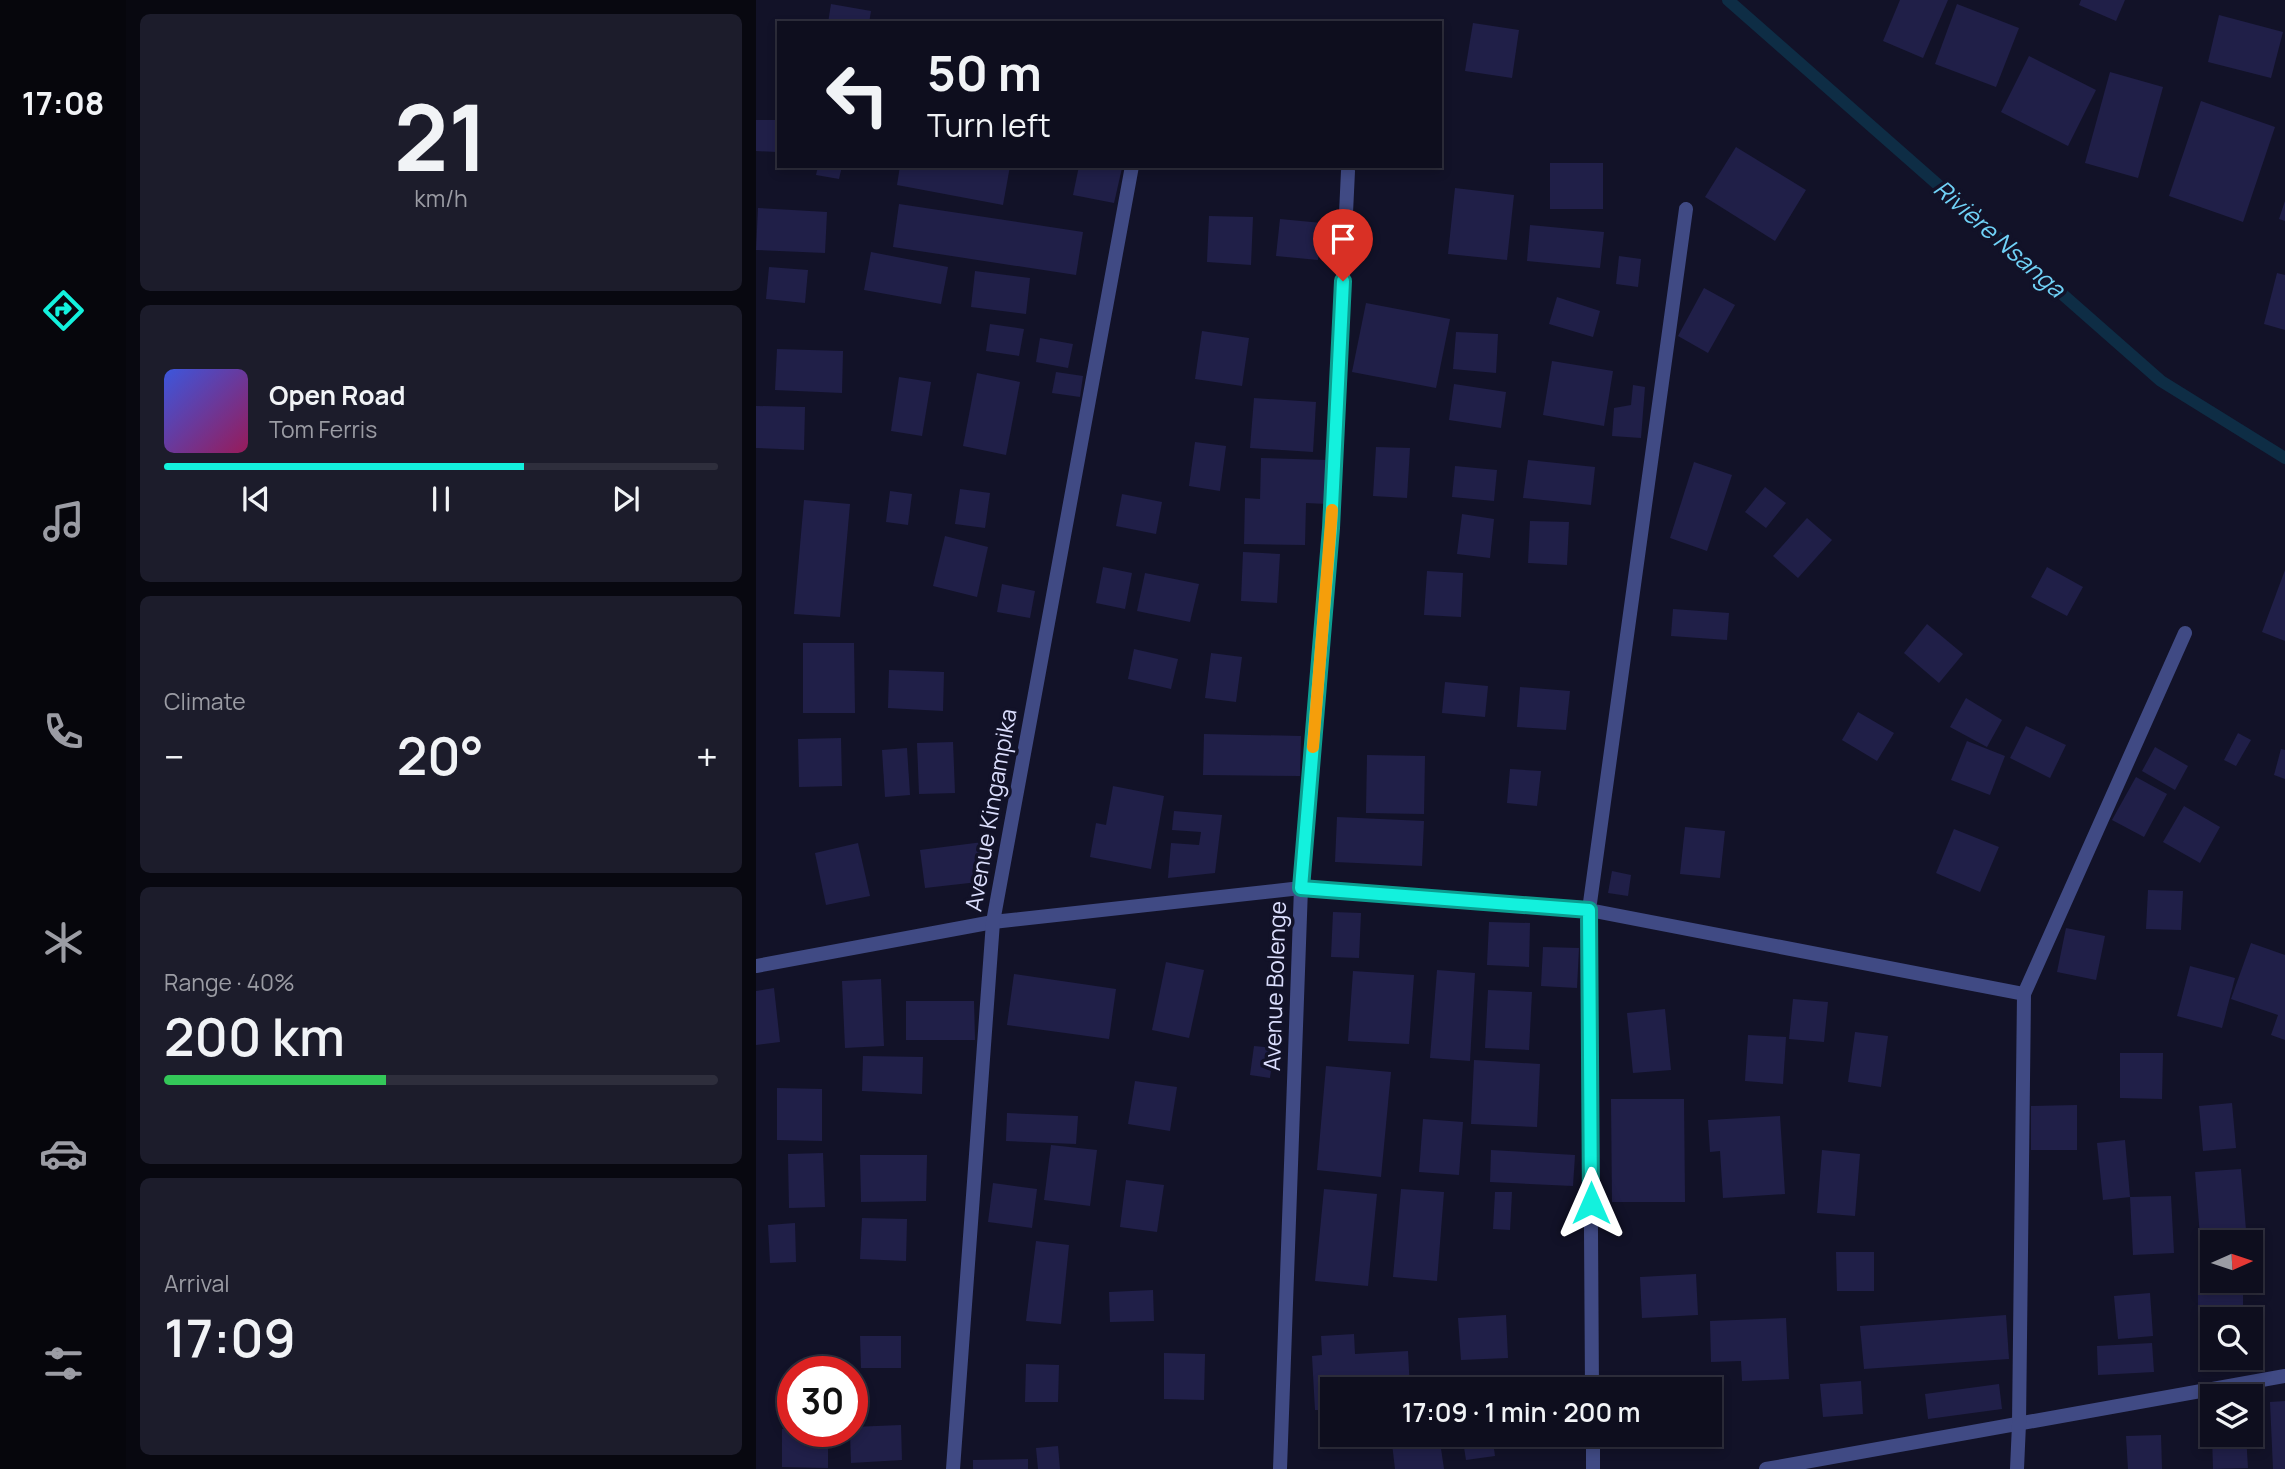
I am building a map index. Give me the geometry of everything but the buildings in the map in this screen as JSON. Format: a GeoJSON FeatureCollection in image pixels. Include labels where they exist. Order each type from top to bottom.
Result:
{"type":"FeatureCollection","features":[{"type":"Feature","properties":{"kind":"street","name":"Avenue Kingampika"},"geometry":{"type":"LineString","coordinates":[[953,1469],[993,922],[1132,168]]}},
{"type":"Feature","properties":{"kind":"street","name":"Avenue Bolenge"},"geometry":{"type":"LineString","coordinates":[[1280,1469],[1301,888],[1331,528],[1348,171]]}},
{"type":"Feature","properties":{"kind":"street"},"geometry":{"type":"LineString","coordinates":[[1592,1377],[1589,910],[1686,209]]}},
{"type":"Feature","properties":{"kind":"street"},"geometry":{"type":"LineString","coordinates":[[2017,1469],[2024,994],[2186,633]]}},
{"type":"Feature","properties":{"kind":"street"},"geometry":{"type":"LineString","coordinates":[[756,966],[993,922],[1301,888],[1589,910],[2024,994]]}},
{"type":"Feature","properties":{"kind":"street"},"geometry":{"type":"LineString","coordinates":[[1766,1469],[2285,1376]]}},
{"type":"Feature","properties":{"kind":"street"},"geometry":{"type":"LineString","coordinates":[[1592,1447],[1593,1469]]}},
{"type":"Feature","properties":{"kind":"waterway","name":"Rivière Nsanga"},"geometry":{"type":"LineString","coordinates":[[1728,0],[2161,381],[2285,458]]}},
{"type":"Feature","properties":{"kind":"slow traffic"},"geometry":{"type":"LineString","coordinates":[[1313,747],[1332,510]]}},
{"type":"Feature","properties":{"kind":"route"},"geometry":{"type":"LineString","coordinates":[[1343,281],[1331,528],[1301,888],[1589,910],[1591,1203]]}}]}
